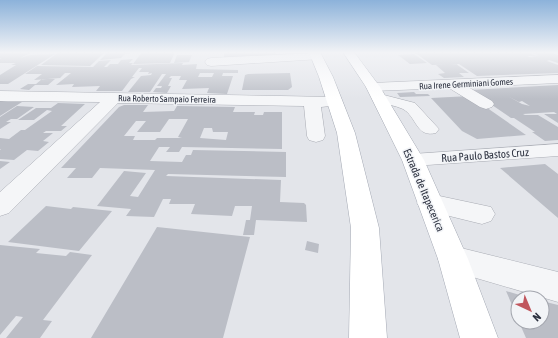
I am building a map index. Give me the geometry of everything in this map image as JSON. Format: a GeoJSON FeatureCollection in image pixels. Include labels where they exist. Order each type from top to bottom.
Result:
{"type":"FeatureCollection","features":[{"type":"Feature","properties":{"kind":"main road"},"geometry":{"type":"LineString","coordinates":[[321,68],[346,133],[365,228],[371,328]]}},
{"type":"Feature","properties":{"kind":"main road","name":"Estrada de Itapecerica"},"geometry":{"type":"LineString","coordinates":[[359,68],[372,87],[413,160],[453,259],[479,338]]}},
{"type":"Feature","properties":{"kind":"street"},"geometry":{"type":"LineString","coordinates":[[372,87],[419,73]]}},
{"type":"Feature","properties":{"kind":"street","name":"Rua Irene Germiniani Gomes"},"geometry":{"type":"LineString","coordinates":[[372,87],[558,79]]}},
{"type":"Feature","properties":{"kind":"street"},"geometry":{"type":"LineString","coordinates":[[453,84],[486,104]]}},
{"type":"Feature","properties":{"kind":"street"},"geometry":{"type":"LineString","coordinates":[[372,87],[409,106],[430,129]]}},
{"type":"Feature","properties":{"kind":"street","name":"Rua Roberto Sampaio Ferreira"},"geometry":{"type":"LineString","coordinates":[[0,96],[334,102]]}},
{"type":"Feature","properties":{"kind":"street"},"geometry":{"type":"LineString","coordinates":[[0,207],[114,98]]}},
{"type":"Feature","properties":{"kind":"street"},"geometry":{"type":"LineString","coordinates":[[312,102],[316,136]]}},
{"type":"Feature","properties":{"kind":"street","name":"Rua Paulo Bastos Cruz"},"geometry":{"type":"LineString","coordinates":[[413,160],[558,150]]}},
{"type":"Feature","properties":{"kind":"street"},"geometry":{"type":"LineString","coordinates":[[430,203],[482,214]]}},
{"type":"Feature","properties":{"kind":"street"},"geometry":{"type":"LineString","coordinates":[[453,259],[558,288]]}},
{"type":"Feature","properties":{"kind":"building"},"geometry":{"type":"Polygon","coordinates":[[[12,68],[33,68],[8,84],[0,84],[0,75],[12,68]]]}},
{"type":"Feature","properties":{"kind":"building"},"geometry":{"type":"Polygon","coordinates":[[[34,68],[196,68],[196,69],[238,70],[238,73],[223,73],[222,76],[233,76],[227,94],[207,93],[209,88],[182,89],[187,80],[179,80],[181,76],[171,76],[169,78],[172,78],[168,86],[171,86],[167,93],[153,92],[156,88],[161,88],[162,86],[157,86],[166,74],[162,74],[150,92],[128,92],[141,76],[151,75],[152,73],[148,74],[149,72],[139,72],[142,68],[139,68],[132,77],[135,77],[131,79],[122,91],[96,91],[100,86],[72,87],[74,84],[56,85],[71,73],[65,73],[60,78],[34,80],[42,74],[25,74],[34,68]],[[200,73],[198,77],[212,77],[214,73],[200,73]]]}},
{"type":"Feature","properties":{"kind":"building"},"geometry":{"type":"Polygon","coordinates":[[[439,68],[461,68],[469,73],[459,73],[464,77],[444,78],[438,74],[445,73],[439,68]]]}},
{"type":"Feature","properties":{"kind":"building"},"geometry":{"type":"Polygon","coordinates":[[[465,68],[558,68],[558,73],[477,76],[465,68]]]}},
{"type":"Feature","properties":{"kind":"building"},"geometry":{"type":"Polygon","coordinates":[[[290,73],[292,87],[288,90],[242,90],[245,75],[290,73]]]}},
{"type":"Feature","properties":{"kind":"building"},"geometry":{"type":"Polygon","coordinates":[[[42,79],[55,79],[48,85],[35,85],[29,90],[20,89],[28,84],[36,84],[42,79]]]}},
{"type":"Feature","properties":{"kind":"building"},"geometry":{"type":"Polygon","coordinates":[[[558,85],[558,123],[544,114],[557,114],[554,112],[523,114],[538,115],[558,127],[558,140],[545,141],[532,132],[535,132],[514,118],[511,118],[470,90],[558,85]],[[504,94],[522,104],[530,106],[522,101],[519,102],[504,94]]]}},
{"type":"Feature","properties":{"kind":"building"},"geometry":{"type":"Polygon","coordinates":[[[414,92],[416,94],[428,94],[430,96],[400,97],[397,93],[414,92]]]}},
{"type":"Feature","properties":{"kind":"building"},"geometry":{"type":"Polygon","coordinates":[[[470,96],[526,135],[477,139],[462,131],[431,98],[470,96]]]}},
{"type":"Feature","properties":{"kind":"building"},"geometry":{"type":"Polygon","coordinates":[[[0,101],[8,102],[22,102],[0,116],[0,101]]]}},
{"type":"Feature","properties":{"kind":"building"},"geometry":{"type":"Polygon","coordinates":[[[58,103],[85,104],[61,126],[67,126],[61,131],[46,131],[43,133],[53,133],[43,141],[49,142],[38,151],[27,150],[14,160],[0,159],[0,138],[9,139],[52,111],[47,110],[34,120],[18,120],[36,108],[51,108],[58,103]]]}},
{"type":"Feature","properties":{"kind":"building"},"geometry":{"type":"Polygon","coordinates":[[[124,105],[148,105],[143,112],[174,111],[177,106],[235,107],[233,112],[255,112],[254,115],[263,115],[264,112],[282,112],[282,149],[182,147],[179,152],[166,152],[170,147],[159,147],[150,161],[182,162],[186,155],[191,155],[193,150],[286,152],[286,177],[168,174],[166,176],[281,180],[280,202],[304,203],[306,205],[307,222],[256,220],[254,235],[243,235],[246,220],[250,220],[252,206],[235,206],[232,216],[191,214],[195,204],[169,204],[171,199],[163,199],[154,217],[126,216],[131,209],[97,206],[124,171],[146,173],[130,196],[138,197],[155,170],[100,168],[92,178],[67,178],[76,168],[61,168],[119,107],[124,105]],[[169,119],[160,132],[137,132],[146,121],[136,121],[124,136],[135,136],[133,140],[182,138],[178,137],[188,119],[169,119]],[[204,128],[200,138],[226,140],[228,132],[213,132],[212,128],[204,128]]]}},
{"type":"Feature","properties":{"kind":"building"},"geometry":{"type":"Polygon","coordinates":[[[17,106],[34,107],[17,119],[11,119],[6,122],[11,122],[0,129],[0,117],[17,106]]]}},
{"type":"Feature","properties":{"kind":"building"},"geometry":{"type":"Polygon","coordinates":[[[0,161],[10,162],[0,169],[0,161]]]}},
{"type":"Feature","properties":{"kind":"building"},"geometry":{"type":"Polygon","coordinates":[[[545,164],[558,174],[558,218],[500,168],[545,164]]]}},
{"type":"Feature","properties":{"kind":"building"},"geometry":{"type":"Polygon","coordinates":[[[46,206],[112,211],[79,251],[8,242],[46,206]]]}},
{"type":"Feature","properties":{"kind":"building"},"geometry":{"type":"Polygon","coordinates":[[[157,227],[250,237],[223,338],[91,338],[157,227]]]}},
{"type":"Feature","properties":{"kind":"building"},"geometry":{"type":"Polygon","coordinates":[[[307,241],[319,244],[318,253],[305,250],[307,241]]]}},
{"type":"Feature","properties":{"kind":"building"},"geometry":{"type":"Polygon","coordinates":[[[0,245],[40,249],[36,253],[66,256],[70,252],[92,255],[43,320],[52,321],[40,338],[6,338],[23,317],[16,316],[0,335],[0,245]]]}},
{"type":"Feature","properties":{"kind":"building"},"geometry":{"type":"Polygon","coordinates":[[[506,291],[510,292],[510,300],[506,291]]]}},
{"type":"Feature","properties":{"kind":"building"},"geometry":{"type":"Polygon","coordinates":[[[550,303],[558,305],[558,338],[526,338],[522,330],[550,330],[550,303]]]}}]}
